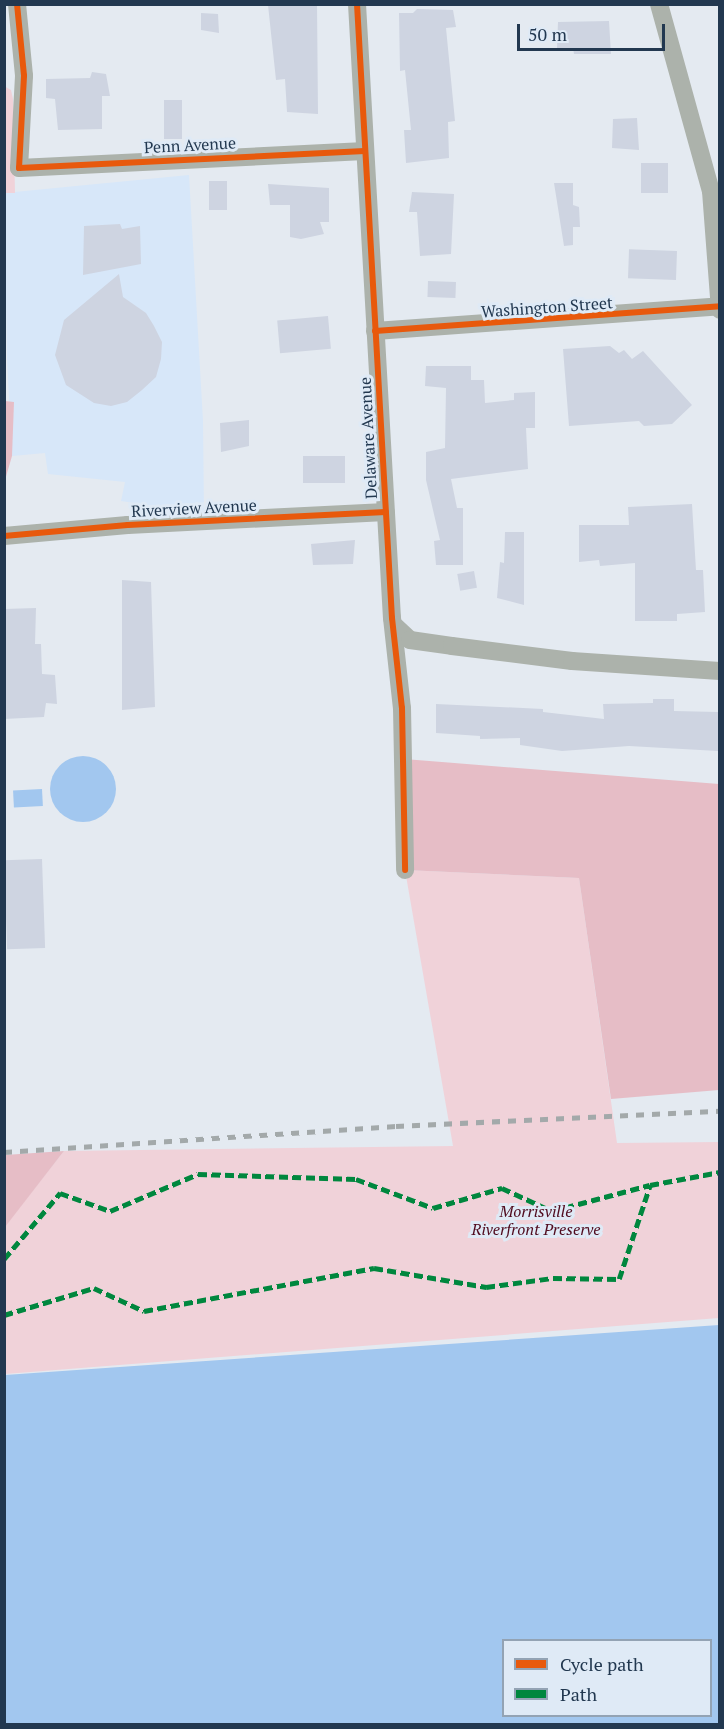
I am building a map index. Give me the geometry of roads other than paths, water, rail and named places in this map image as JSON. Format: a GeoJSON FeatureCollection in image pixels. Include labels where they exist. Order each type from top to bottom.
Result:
{"type":"FeatureCollection","features":[{"type":"Feature","properties":{"kind":"street","name":"Penn Avenue"},"geometry":{"type":"LineString","coordinates":[[17,4],[24,76],[18,165],[365,151]]}},
{"type":"Feature","properties":{"kind":"street","name":"Delaware Avenue"},"geometry":{"type":"LineString","coordinates":[[357,4],[386,512],[402,708],[405,870]]}},
{"type":"Feature","properties":{"kind":"street"},"geometry":{"type":"LineString","coordinates":[[659,4],[711,191],[719,308]]}},
{"type":"Feature","properties":{"kind":"street","name":"Washington Street"},"geometry":{"type":"LineString","coordinates":[[375,331],[719,308]]}},
{"type":"Feature","properties":{"kind":"street","name":"Riverview Avenue"},"geometry":{"type":"LineString","coordinates":[[4,536],[140,524],[386,512]]}},
{"type":"Feature","properties":{"kind":"street"},"geometry":{"type":"LineString","coordinates":[[394,625],[410,640],[452,646],[572,661],[720,671]]}},
{"type":"Feature","properties":{"kind":"water"},"geometry":{"type":"Polygon","coordinates":[[[89,756],[107,765],[114,776],[116,789],[114,802],[107,813],[96,820],[77,822],[59,813],[52,802],[50,783],[59,765],[70,758],[89,756]]]}},
{"type":"Feature","properties":{"kind":"water"},"geometry":{"type":"Polygon","coordinates":[[[42,789],[43,806],[14,807],[13,791],[42,789]]]}},
{"type":"Feature","properties":{"kind":"water"},"geometry":{"type":"Polygon","coordinates":[[[719,1325],[719,1724],[5,1724],[5,1375],[719,1325]]]}},
{"type":"Feature","properties":{"kind":"railway"},"geometry":{"type":"LineString","coordinates":[[4,1152],[396,1126],[720,1111]]}},
{"type":"Feature","properties":{"kind":"park label","name":"Morrisville Riverfront Preserve"},"geometry":{"type":"Point","coordinates":[536,1220]}}]}
